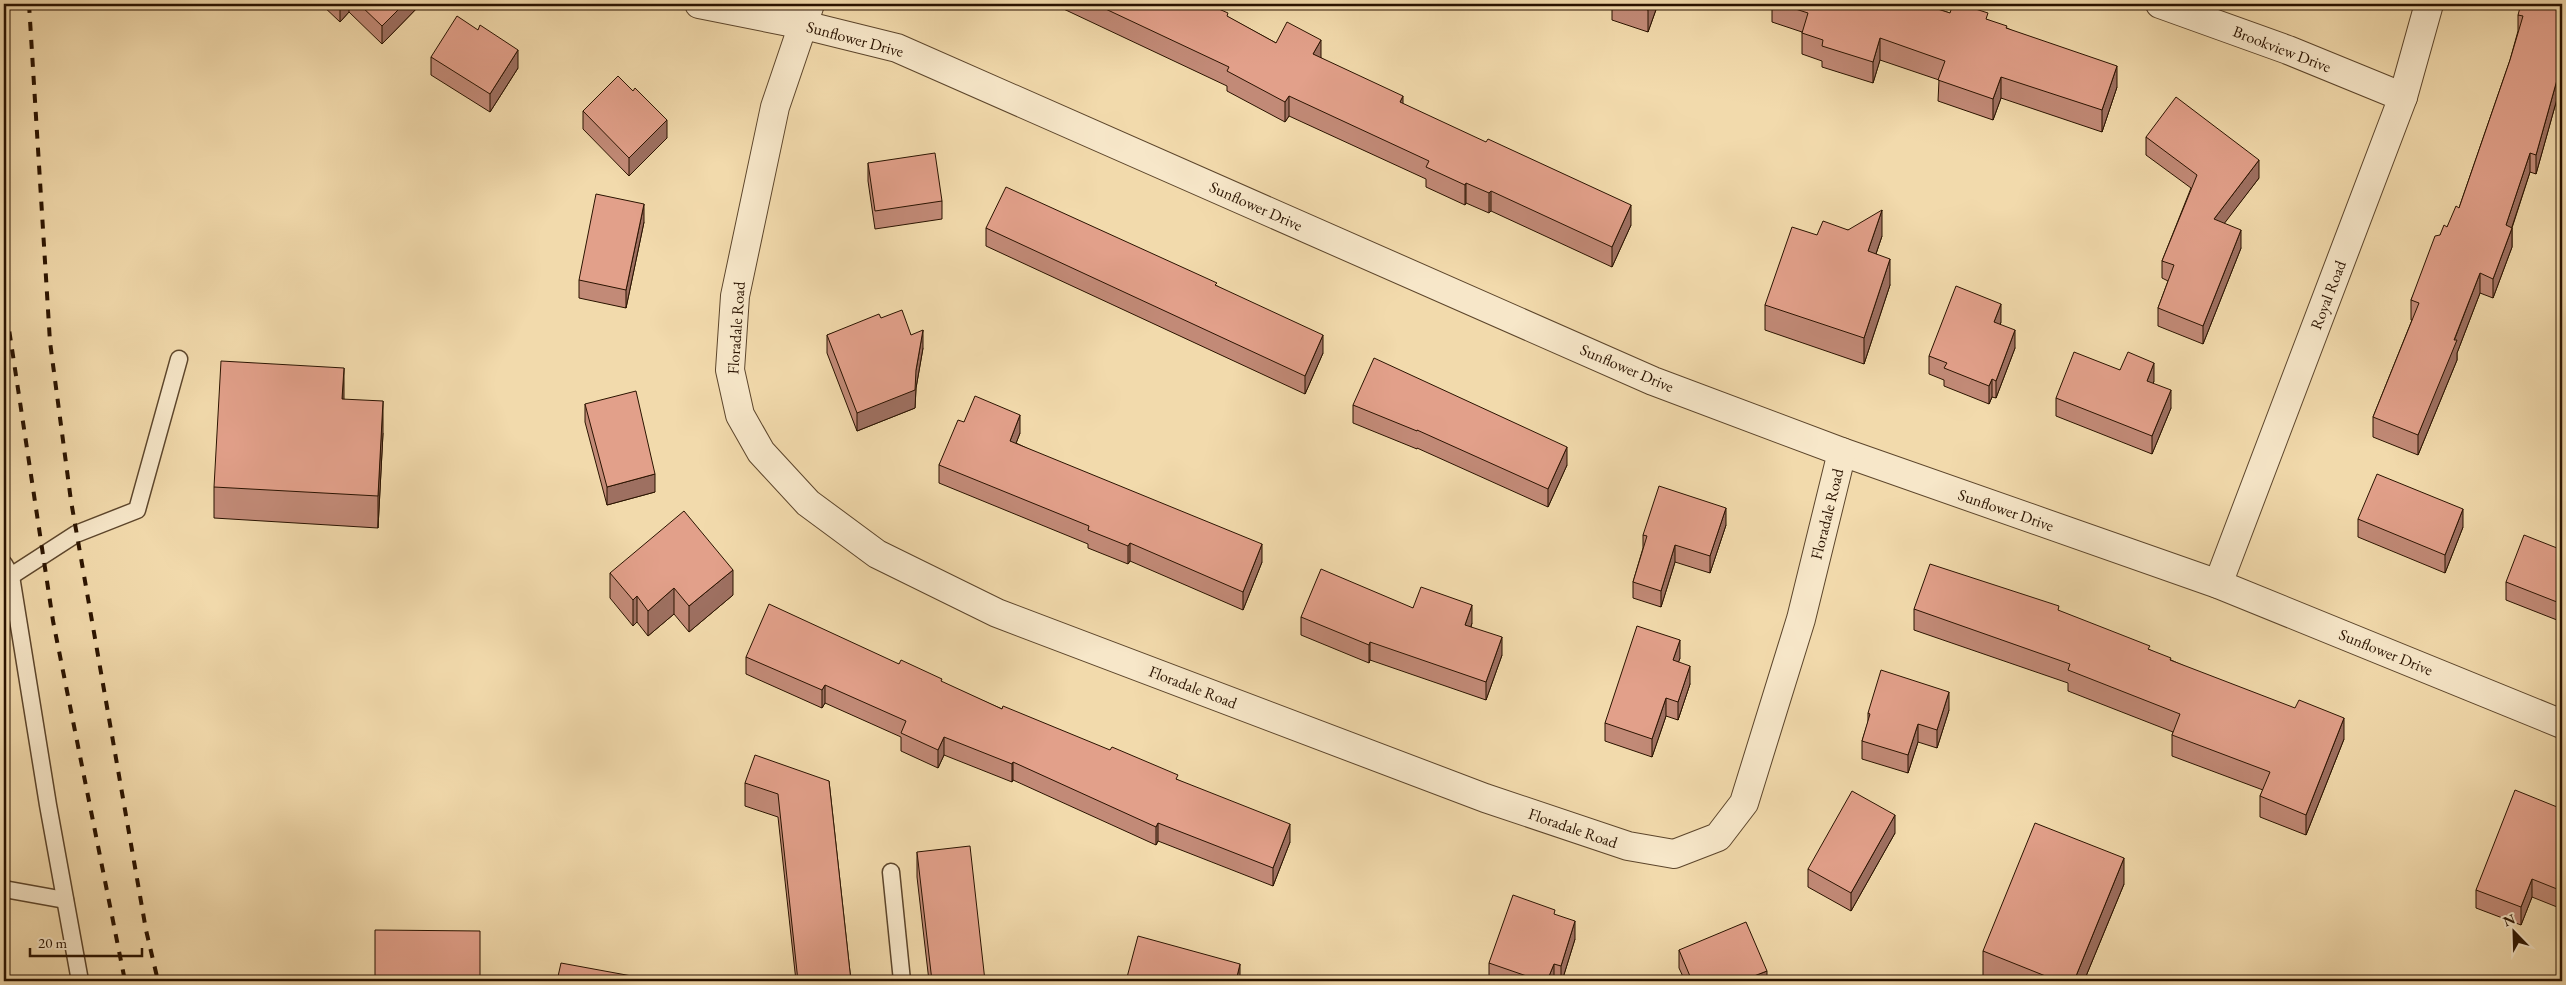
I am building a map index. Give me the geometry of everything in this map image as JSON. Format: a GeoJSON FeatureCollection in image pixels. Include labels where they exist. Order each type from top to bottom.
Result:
{"type":"FeatureCollection","features":[{"type":"Feature","properties":{"kind":"street","name":"Sunflower Drive"},"geometry":{"type":"LineString","coordinates":[[699,4],[807,14],[897,48],[1653,381],[1842,452],[2218,584],[2562,724]]}},
{"type":"Feature","properties":{"kind":"street","name":"Brookview Drive"},"geometry":{"type":"LineString","coordinates":[[2160,4],[2288,50],[2403,97]]}},
{"type":"Feature","properties":{"kind":"street","name":"Royal Road"},"geometry":{"type":"LineString","coordinates":[[2218,584],[2403,97],[2429,4]]}},
{"type":"Feature","properties":{"kind":"street","name":"Floradale Road"},"geometry":{"type":"LineString","coordinates":[[807,14],[775,107],[735,296],[730,370],[740,415],[761,452],[808,503],[877,554],[997,613],[1484,798],[1628,846],[1674,854],[1718,837],[1744,803],[1801,619],[1842,452]]}},
{"type":"Feature","properties":{"kind":"lane"},"geometry":{"type":"LineString","coordinates":[[80,981],[7,570],[76,534],[137,510],[179,359]]}},
{"type":"Feature","properties":{"kind":"lane"},"geometry":{"type":"LineString","coordinates":[[891,872],[902,981]]}},
{"type":"Feature","properties":{"kind":"lane"},"geometry":{"type":"LineString","coordinates":[[4,889],[66,900]]}},
{"type":"Feature","properties":{"kind":"building"},"geometry":{"type":"Polygon","coordinates":[[[359,4],[404,4],[382,26],[359,4]]]}},
{"type":"Feature","properties":{"kind":"building"},"geometry":{"type":"Polygon","coordinates":[[[1095,4],[1213,4],[1212,6],[1228,13],[1227,16],[1276,43],[1287,22],[1321,40],[1313,54],[1403,96],[1400,102],[1486,142],[1488,139],[1631,205],[1612,247],[1491,191],[1489,193],[1466,183],[1465,185],[1426,167],[1429,161],[1289,96],[1285,102],[1227,71],[1229,67],[1095,4]]]}},
{"type":"Feature","properties":{"kind":"building"},"geometry":{"type":"Polygon","coordinates":[[[1630,4],[1650,4],[1648,10],[1630,4]]]}},
{"type":"Feature","properties":{"kind":"building"},"geometry":{"type":"Polygon","coordinates":[[[1780,4],[1922,4],[1950,13],[1953,4],[1960,4],[1988,13],[1986,19],[2007,26],[2006,28],[2117,66],[2102,110],[2001,77],[1993,99],[1938,80],[1945,61],[1880,38],[1873,62],[1822,46],[1823,40],[1802,33],[1808,13],[1780,4]]]}},
{"type":"Feature","properties":{"kind":"building"},"geometry":{"type":"Polygon","coordinates":[[[2521,4],[2562,4],[2562,62],[2536,155],[2530,153],[2506,225],[2512,228],[2493,279],[2480,273],[2454,340],[2457,340],[2418,435],[2373,417],[2419,303],[2411,300],[2435,236],[2440,235],[2444,225],[2447,227],[2456,206],[2459,208],[2510,60],[2523,16],[2518,15],[2521,4]]]}},
{"type":"Feature","properties":{"kind":"building"},"geometry":{"type":"Polygon","coordinates":[[[457,16],[478,30],[480,25],[518,50],[490,94],[431,57],[457,16]]]}},
{"type":"Feature","properties":{"kind":"building"},"geometry":{"type":"Polygon","coordinates":[[[618,76],[633,91],[635,88],[667,120],[629,158],[583,111],[618,76]]]}},
{"type":"Feature","properties":{"kind":"building"},"geometry":{"type":"Polygon","coordinates":[[[2176,97],[2259,160],[2214,219],[2241,230],[2203,326],[2158,308],[2174,265],[2162,261],[2197,175],[2146,137],[2176,97]]]}},
{"type":"Feature","properties":{"kind":"building"},"geometry":{"type":"Polygon","coordinates":[[[935,153],[942,201],[875,211],[868,163],[935,153]]]}},
{"type":"Feature","properties":{"kind":"building"},"geometry":{"type":"Polygon","coordinates":[[[1006,187],[1217,283],[1215,285],[1323,335],[1305,376],[986,228],[1006,187]]]}},
{"type":"Feature","properties":{"kind":"building"},"geometry":{"type":"Polygon","coordinates":[[[596,194],[644,204],[626,290],[579,280],[596,194]]]}},
{"type":"Feature","properties":{"kind":"building"},"geometry":{"type":"Polygon","coordinates":[[[1882,210],[1868,251],[1890,259],[1864,338],[1765,305],[1792,227],[1817,235],[1823,221],[1848,230],[1882,210]]]}},
{"type":"Feature","properties":{"kind":"building"},"geometry":{"type":"Polygon","coordinates":[[[1956,286],[2001,304],[1994,322],[2015,330],[1996,381],[1992,379],[1989,386],[1944,368],[1947,363],[1929,356],[1956,286]]]}},
{"type":"Feature","properties":{"kind":"building"},"geometry":{"type":"Polygon","coordinates":[[[902,310],[911,335],[923,330],[916,370],[915,390],[857,413],[827,335],[879,314],[881,318],[902,310]]]}},
{"type":"Feature","properties":{"kind":"building"},"geometry":{"type":"Polygon","coordinates":[[[2074,352],[2120,370],[2128,352],[2154,363],[2147,381],[2171,390],[2152,436],[2056,398],[2074,352]]]}},
{"type":"Feature","properties":{"kind":"building"},"geometry":{"type":"Polygon","coordinates":[[[1374,358],[1567,447],[1548,489],[1417,430],[1353,405],[1374,358]]]}},
{"type":"Feature","properties":{"kind":"building"},"geometry":{"type":"Polygon","coordinates":[[[221,361],[344,368],[342,399],[383,401],[378,496],[214,487],[221,361]]]}},
{"type":"Feature","properties":{"kind":"building"},"geometry":{"type":"Polygon","coordinates":[[[636,391],[655,474],[607,487],[585,404],[636,391]]]}},
{"type":"Feature","properties":{"kind":"building"},"geometry":{"type":"Polygon","coordinates":[[[975,396],[1020,415],[1010,441],[1262,544],[1243,592],[1130,543],[1128,546],[1088,530],[1089,526],[939,465],[958,420],[964,422],[975,396]]]}},
{"type":"Feature","properties":{"kind":"building"},"geometry":{"type":"Polygon","coordinates":[[[2377,474],[2463,509],[2445,555],[2358,519],[2377,474]]]}},
{"type":"Feature","properties":{"kind":"building"},"geometry":{"type":"Polygon","coordinates":[[[1659,486],[1726,508],[1710,556],[1675,545],[1661,591],[1633,582],[1647,536],[1643,535],[1659,486]]]}},
{"type":"Feature","properties":{"kind":"building"},"geometry":{"type":"Polygon","coordinates":[[[684,511],[733,570],[689,606],[674,588],[648,611],[637,596],[633,600],[610,573],[684,511]]]}},
{"type":"Feature","properties":{"kind":"building"},"geometry":{"type":"Polygon","coordinates":[[[2524,535],[2562,550],[2562,604],[2506,582],[2524,535]]]}},
{"type":"Feature","properties":{"kind":"building"},"geometry":{"type":"Polygon","coordinates":[[[1930,564],[2059,606],[2058,610],[2150,646],[2148,649],[2171,658],[2170,660],[2295,708],[2299,700],[2344,718],[2306,815],[2260,796],[2270,772],[2172,735],[2180,714],[2068,670],[2070,664],[1914,609],[1930,564]]]}},
{"type":"Feature","properties":{"kind":"building"},"geometry":{"type":"Polygon","coordinates":[[[1321,569],[1413,608],[1421,587],[1472,605],[1465,625],[1502,637],[1486,682],[1370,642],[1369,645],[1301,617],[1321,569]]]}},
{"type":"Feature","properties":{"kind":"building"},"geometry":{"type":"Polygon","coordinates":[[[769,604],[899,664],[901,660],[1002,709],[1003,706],[1110,750],[1112,747],[1178,775],[1176,779],[1290,824],[1273,868],[1158,823],[1156,827],[1013,762],[1012,764],[944,737],[938,750],[901,733],[906,721],[825,685],[822,690],[746,657],[769,604]]]}},
{"type":"Feature","properties":{"kind":"building"},"geometry":{"type":"Polygon","coordinates":[[[1637,626],[1680,640],[1673,660],[1690,666],[1678,702],[1666,698],[1652,739],[1605,723],[1637,626]]]}},
{"type":"Feature","properties":{"kind":"building"},"geometry":{"type":"Polygon","coordinates":[[[1881,670],[1949,692],[1937,730],[1918,724],[1908,755],[1862,741],[1881,670]]]}},
{"type":"Feature","properties":{"kind":"building"},"geometry":{"type":"Polygon","coordinates":[[[755,755],[829,781],[851,981],[798,981],[778,794],[745,783],[755,755]]]}},
{"type":"Feature","properties":{"kind":"building"},"geometry":{"type":"Polygon","coordinates":[[[2515,790],[2562,809],[2562,891],[2532,879],[2521,907],[2476,890],[2515,790]]]}},
{"type":"Feature","properties":{"kind":"building"},"geometry":{"type":"Polygon","coordinates":[[[1852,791],[1895,815],[1851,893],[1808,869],[1852,791]]]}},
{"type":"Feature","properties":{"kind":"building"},"geometry":{"type":"Polygon","coordinates":[[[2035,823],[2124,858],[2074,981],[2058,981],[1983,951],[2035,823]]]}},
{"type":"Feature","properties":{"kind":"building"},"geometry":{"type":"Polygon","coordinates":[[[970,846],[985,981],[932,981],[917,852],[970,846]]]}},
{"type":"Feature","properties":{"kind":"building"},"geometry":{"type":"Polygon","coordinates":[[[1513,895],[1555,910],[1554,914],[1575,921],[1561,966],[1554,964],[1547,981],[1541,981],[1489,963],[1513,895]]]}},
{"type":"Feature","properties":{"kind":"building"},"geometry":{"type":"Polygon","coordinates":[[[1746,922],[1767,971],[1741,981],[1692,981],[1679,950],[1746,922]]]}},
{"type":"Feature","properties":{"kind":"building"},"geometry":{"type":"Polygon","coordinates":[[[375,930],[480,931],[480,981],[375,981],[375,930]]]}},
{"type":"Feature","properties":{"kind":"building"},"geometry":{"type":"Polygon","coordinates":[[[1138,936],[1240,964],[1236,981],[1126,981],[1138,936]]]}},
{"type":"Feature","properties":{"kind":"building"},"geometry":{"type":"Polygon","coordinates":[[[561,963],[659,981],[557,981],[561,963]]]}},
{"type":"Feature","properties":{"kind":"railway"},"geometry":{"type":"LineString","coordinates":[[29,4],[50,342],[71,501],[146,930],[158,981]]}},
{"type":"Feature","properties":{"kind":"railway"},"geometry":{"type":"LineString","coordinates":[[4,296],[53,621],[125,981]]}}]}
